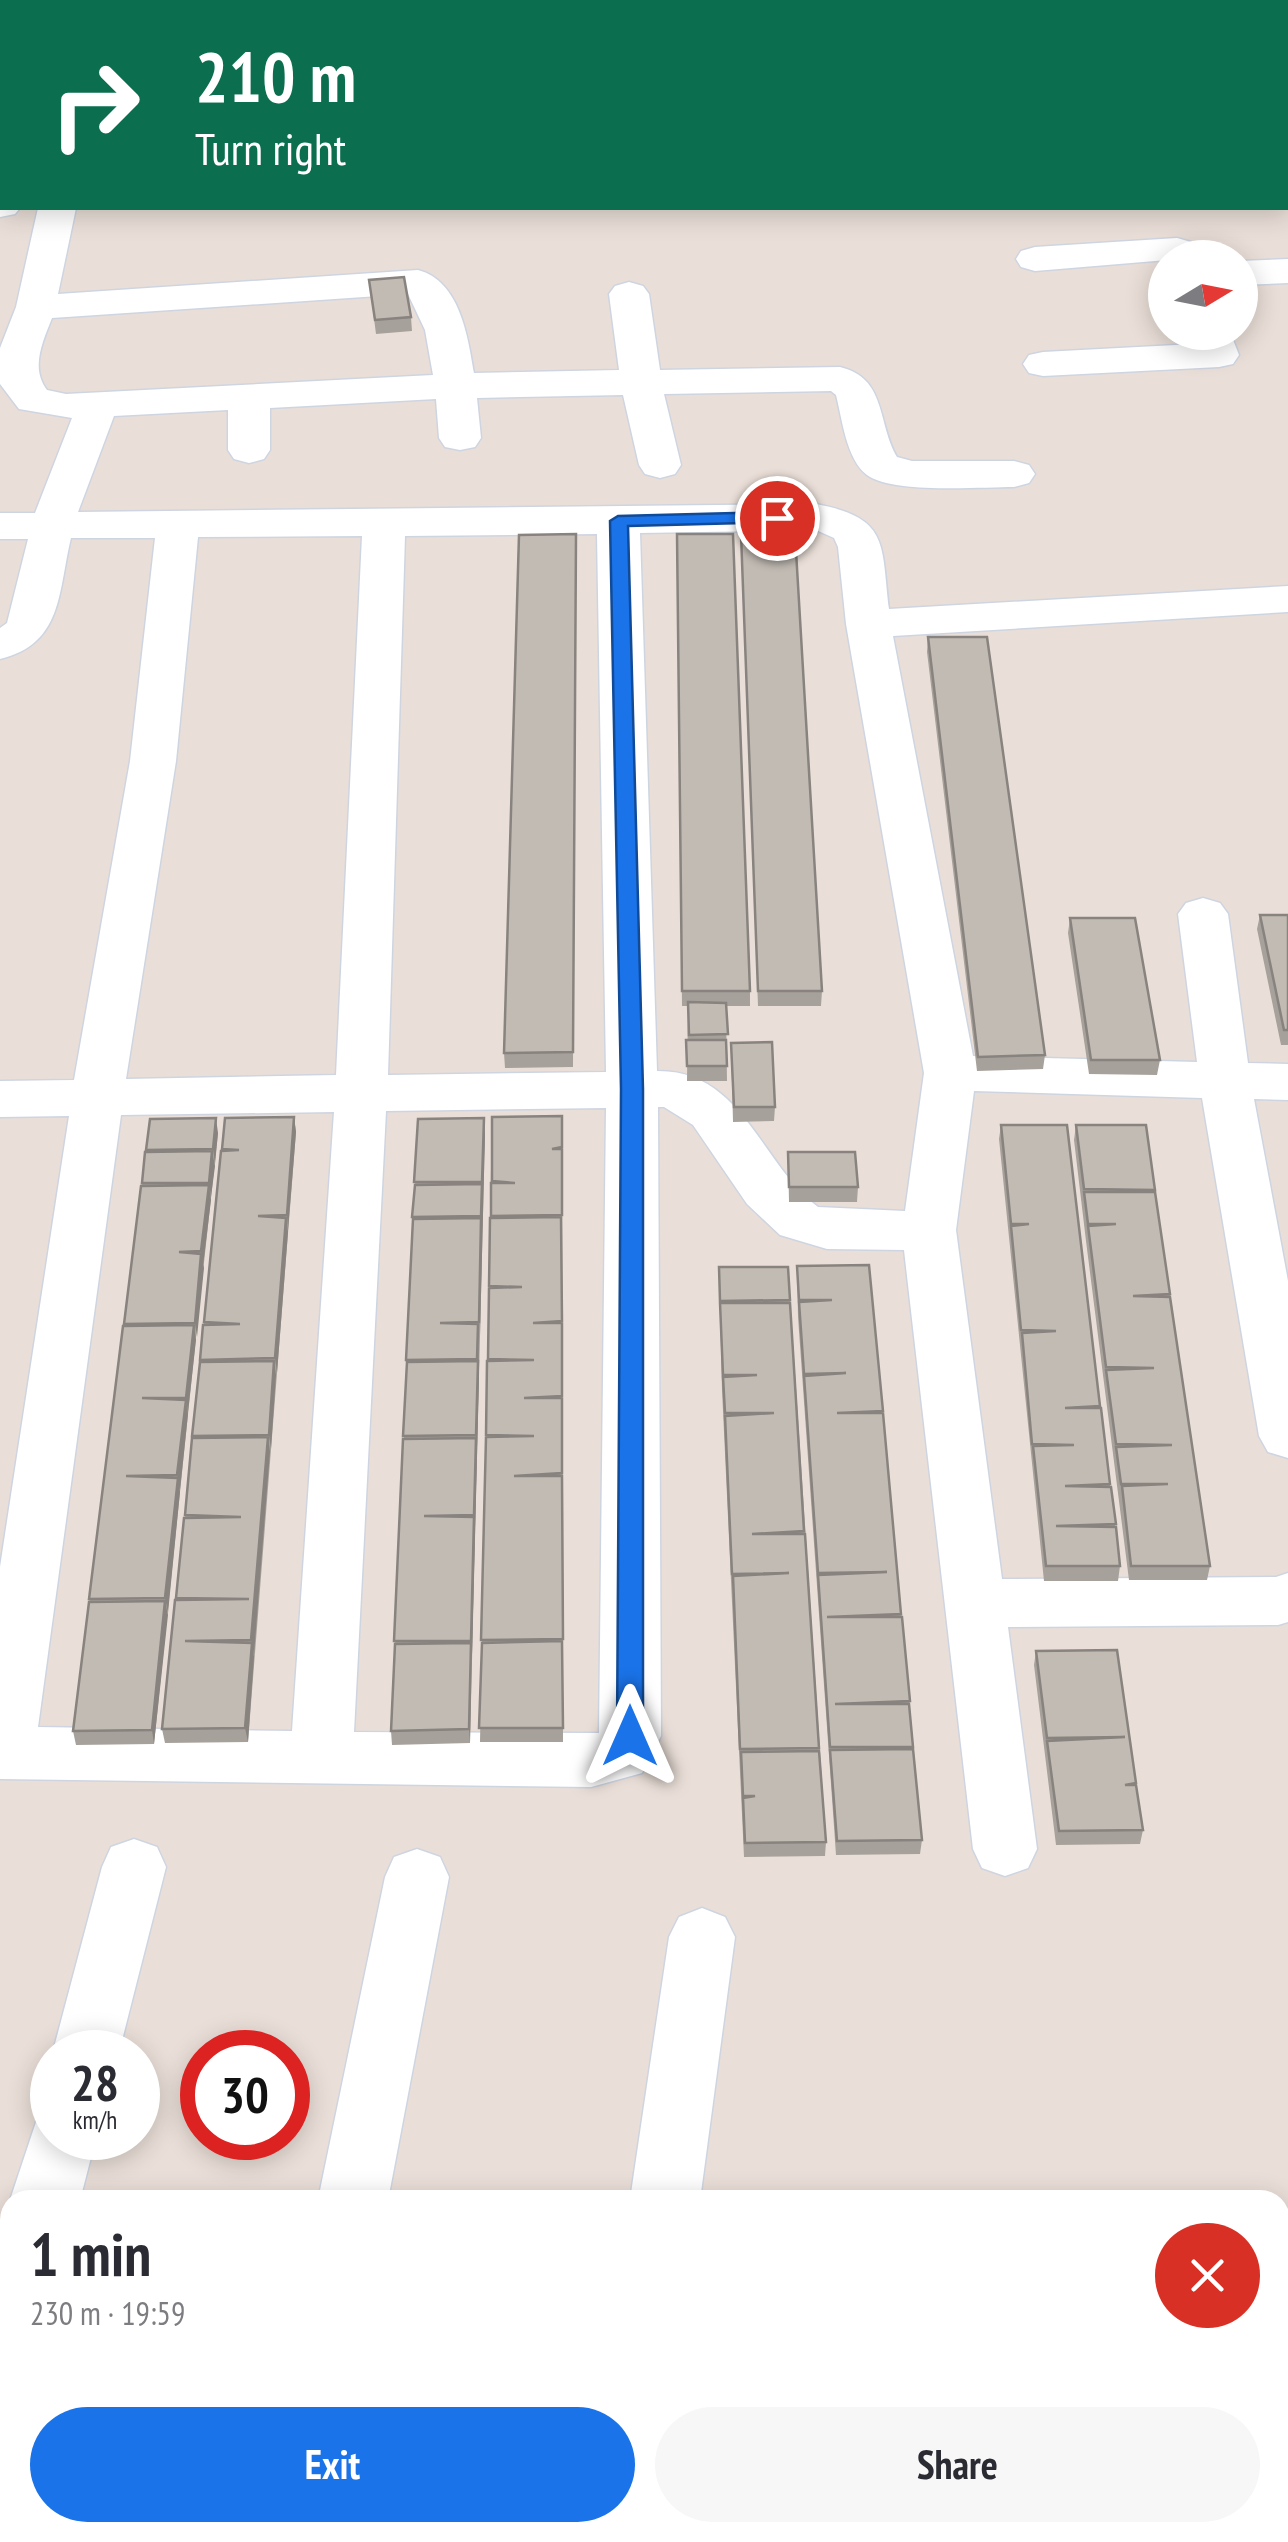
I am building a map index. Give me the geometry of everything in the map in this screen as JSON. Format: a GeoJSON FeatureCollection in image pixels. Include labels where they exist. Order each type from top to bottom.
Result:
{"type":"FeatureCollection","features":[{"type":"Feature","properties":{"kind":"street"},"geometry":{"type":"LineString","coordinates":[[57,210],[36,307],[18,353],[20,383],[33,400],[47,404],[249,400],[456,386],[817,376],[840,379],[856,390],[873,454],[882,466],[910,474],[1014,474]]}},
{"type":"Feature","properties":{"kind":"street"},"geometry":{"type":"LineString","coordinates":[[1035,259],[1148,246]]}},
{"type":"Feature","properties":{"kind":"street"},"geometry":{"type":"LineString","coordinates":[[1258,272],[1288,271]]}},
{"type":"Feature","properties":{"kind":"street"},"geometry":{"type":"LineString","coordinates":[[36,307],[418,282],[434,294],[456,386],[460,438]]}},
{"type":"Feature","properties":{"kind":"street"},"geometry":{"type":"LineString","coordinates":[[630,294],[641,382],[660,464]]}},
{"type":"Feature","properties":{"kind":"street"},"geometry":{"type":"LineString","coordinates":[[1043,364],[1219,355],[1217,350]]}},
{"type":"Feature","properties":{"kind":"street"},"geometry":{"type":"LineString","coordinates":[[249,400],[249,450]]}},
{"type":"Feature","properties":{"kind":"street"},"geometry":{"type":"LineString","coordinates":[[0,646],[29,626],[52,526],[78,444],[99,405]]}},
{"type":"Feature","properties":{"kind":"street"},"geometry":{"type":"LineString","coordinates":[[0,526],[816,517],[838,520],[853,531],[860,547],[868,624],[950,1074],[929,1230],[978,1602],[1005,1849]]}},
{"type":"Feature","properties":{"kind":"street"},"geometry":{"type":"LineString","coordinates":[[178,524],[153,761],[98,1094],[1,1752],[321,1760],[591,1760],[620,1754],[630,1736],[632,1089],[618,521]]}},
{"type":"Feature","properties":{"kind":"street"},"geometry":{"type":"LineString","coordinates":[[321,1760],[362,1093],[384,523]]}},
{"type":"Feature","properties":{"kind":"street"},"geometry":{"type":"LineString","coordinates":[[868,624],[1172,602],[1288,599]]}},
{"type":"Feature","properties":{"kind":"street"},"geometry":{"type":"LineString","coordinates":[[1203,914],[1225,1081],[1288,1436]]}},
{"type":"Feature","properties":{"kind":"street"},"geometry":{"type":"LineString","coordinates":[[950,1074],[1288,1082]]}},
{"type":"Feature","properties":{"kind":"street"},"geometry":{"type":"LineString","coordinates":[[0,1099],[98,1094],[668,1088],[691,1094],[705,1104],[749,1159],[772,1198],[803,1223],[827,1228],[929,1230]]}},
{"type":"Feature","properties":{"kind":"street"},"geometry":{"type":"LineString","coordinates":[[978,1602],[1278,1601],[1288,1597]]}},
{"type":"Feature","properties":{"kind":"street"},"geometry":{"type":"LineString","coordinates":[[90,2030],[134,1866]]}},
{"type":"Feature","properties":{"kind":"street"},"geometry":{"type":"LineString","coordinates":[[355,2190],[417,1877]]}},
{"type":"Feature","properties":{"kind":"street"},"geometry":{"type":"LineString","coordinates":[[666,2190],[702,1937]]}},
{"type":"Feature","properties":{"kind":"street"},"geometry":{"type":"LineString","coordinates":[[49,2190],[56,2160]]}},
{"type":"Feature","properties":{"kind":"building"},"geometry":{"type":"Polygon","coordinates":[[[404,277],[411,317],[375,320],[369,280],[404,277]]]}},
{"type":"Feature","properties":{"kind":"building"},"geometry":{"type":"Polygon","coordinates":[[[576,534],[573,1052],[504,1053],[519,535],[576,534]]]}},
{"type":"Feature","properties":{"kind":"building"},"geometry":{"type":"Polygon","coordinates":[[[677,534],[733,534],[750,991],[682,991],[677,534]]]}},
{"type":"Feature","properties":{"kind":"building"},"geometry":{"type":"Polygon","coordinates":[[[741,534],[795,534],[822,991],[758,991],[741,534]]]}},
{"type":"Feature","properties":{"kind":"building"},"geometry":{"type":"Polygon","coordinates":[[[928,637],[987,637],[1045,1055],[978,1057],[928,637]]]}},
{"type":"Feature","properties":{"kind":"building"},"geometry":{"type":"Polygon","coordinates":[[[1260,915],[1288,915],[1288,1030],[1284,1030],[1260,915]]]}},
{"type":"Feature","properties":{"kind":"building"},"geometry":{"type":"Polygon","coordinates":[[[1070,918],[1135,918],[1160,1060],[1091,1060],[1070,918]]]}},
{"type":"Feature","properties":{"kind":"building"},"geometry":{"type":"Polygon","coordinates":[[[688,1002],[726,1003],[728,1034],[689,1035],[688,1002]]]}},
{"type":"Feature","properties":{"kind":"building"},"geometry":{"type":"Polygon","coordinates":[[[686,1040],[726,1040],[727,1066],[687,1066],[686,1040]]]}},
{"type":"Feature","properties":{"kind":"building"},"geometry":{"type":"Polygon","coordinates":[[[772,1042],[775,1107],[734,1107],[731,1043],[772,1042]]]}},
{"type":"Feature","properties":{"kind":"building"},"geometry":{"type":"Polygon","coordinates":[[[562,1116],[562,1147],[552,1149],[562,1149],[562,1215],[491,1216],[491,1183],[515,1183],[492,1181],[492,1117],[562,1116]]]}},
{"type":"Feature","properties":{"kind":"building"},"geometry":{"type":"Polygon","coordinates":[[[294,1117],[287,1215],[258,1216],[286,1218],[275,1358],[200,1360],[203,1325],[240,1324],[204,1322],[221,1151],[239,1150],[222,1149],[225,1118],[294,1117]]]}},
{"type":"Feature","properties":{"kind":"building"},"geometry":{"type":"Polygon","coordinates":[[[216,1118],[213,1149],[146,1150],[150,1119],[216,1118]]]}},
{"type":"Feature","properties":{"kind":"building"},"geometry":{"type":"Polygon","coordinates":[[[484,1118],[482,1182],[414,1182],[418,1119],[484,1118]]]}},
{"type":"Feature","properties":{"kind":"building"},"geometry":{"type":"Polygon","coordinates":[[[1001,1125],[1067,1125],[1100,1406],[1065,1408],[1101,1408],[1110,1484],[1065,1486],[1111,1487],[1116,1524],[1056,1526],[1116,1527],[1120,1566],[1046,1566],[1033,1446],[1074,1445],[1032,1444],[1022,1333],[1056,1331],[1021,1330],[1011,1226],[1029,1224],[1011,1224],[1001,1125]]]}},
{"type":"Feature","properties":{"kind":"building"},"geometry":{"type":"Polygon","coordinates":[[[1076,1125],[1146,1125],[1155,1190],[1084,1189],[1076,1125]]]}},
{"type":"Feature","properties":{"kind":"building"},"geometry":{"type":"Polygon","coordinates":[[[212,1151],[209,1183],[142,1183],[145,1152],[212,1151]]]}},
{"type":"Feature","properties":{"kind":"building"},"geometry":{"type":"Polygon","coordinates":[[[788,1152],[855,1152],[858,1187],[789,1187],[788,1152]]]}},
{"type":"Feature","properties":{"kind":"building"},"geometry":{"type":"Polygon","coordinates":[[[482,1184],[481,1216],[412,1217],[415,1185],[482,1184]]]}},
{"type":"Feature","properties":{"kind":"building"},"geometry":{"type":"Polygon","coordinates":[[[209,1185],[201,1251],[179,1252],[201,1254],[195,1323],[124,1324],[141,1186],[209,1185]]]}},
{"type":"Feature","properties":{"kind":"building"},"geometry":{"type":"Polygon","coordinates":[[[1084,1192],[1155,1192],[1170,1294],[1133,1296],[1170,1297],[1210,1566],[1131,1566],[1122,1486],[1168,1484],[1121,1484],[1116,1447],[1172,1445],[1116,1444],[1106,1370],[1154,1368],[1106,1367],[1088,1226],[1116,1224],[1088,1224],[1084,1192]]]}},
{"type":"Feature","properties":{"kind":"building"},"geometry":{"type":"Polygon","coordinates":[[[561,1217],[562,1321],[533,1323],[562,1323],[562,1396],[524,1398],[562,1398],[562,1473],[514,1476],[562,1476],[563,1639],[481,1640],[486,1437],[534,1436],[486,1435],[487,1361],[534,1360],[488,1359],[489,1288],[522,1287],[489,1286],[490,1218],[561,1217]]]}},
{"type":"Feature","properties":{"kind":"building"},"geometry":{"type":"Polygon","coordinates":[[[481,1218],[479,1322],[440,1323],[478,1324],[477,1359],[406,1360],[413,1219],[481,1218]]]}},
{"type":"Feature","properties":{"kind":"building"},"geometry":{"type":"Polygon","coordinates":[[[869,1265],[883,1411],[837,1413],[883,1413],[901,1614],[827,1617],[902,1617],[910,1701],[835,1704],[909,1704],[913,1747],[830,1747],[818,1575],[887,1572],[818,1573],[804,1376],[846,1373],[804,1374],[799,1302],[832,1300],[799,1300],[797,1266],[869,1265]]]}},
{"type":"Feature","properties":{"kind":"building"},"geometry":{"type":"Polygon","coordinates":[[[719,1267],[788,1267],[790,1300],[720,1301],[719,1267]]]}},
{"type":"Feature","properties":{"kind":"building"},"geometry":{"type":"Polygon","coordinates":[[[720,1303],[790,1303],[804,1531],[752,1534],[805,1534],[819,1748],[740,1749],[733,1576],[789,1573],[732,1574],[725,1416],[774,1413],[725,1413],[723,1377],[757,1375],[723,1375],[720,1303]]]}},
{"type":"Feature","properties":{"kind":"building"},"geometry":{"type":"Polygon","coordinates":[[[194,1325],[186,1398],[142,1398],[186,1400],[177,1475],[126,1476],[178,1478],[165,1598],[89,1599],[123,1326],[194,1325]]]}},
{"type":"Feature","properties":{"kind":"building"},"geometry":{"type":"Polygon","coordinates":[[[274,1361],[269,1435],[192,1436],[200,1362],[274,1361]]]}},
{"type":"Feature","properties":{"kind":"building"},"geometry":{"type":"Polygon","coordinates":[[[478,1361],[476,1435],[403,1436],[407,1362],[478,1361]]]}},
{"type":"Feature","properties":{"kind":"building"},"geometry":{"type":"Polygon","coordinates":[[[268,1437],[251,1640],[185,1641],[252,1643],[245,1728],[162,1729],[175,1600],[249,1599],[176,1598],[184,1518],[241,1517],[185,1515],[192,1438],[268,1437]]]}},
{"type":"Feature","properties":{"kind":"building"},"geometry":{"type":"Polygon","coordinates":[[[476,1438],[474,1515],[424,1516],[474,1517],[471,1641],[394,1641],[403,1439],[476,1438]]]}},
{"type":"Feature","properties":{"kind":"building"},"geometry":{"type":"Polygon","coordinates":[[[165,1601],[152,1730],[73,1731],[89,1602],[165,1601]]]}},
{"type":"Feature","properties":{"kind":"building"},"geometry":{"type":"Polygon","coordinates":[[[562,1641],[563,1728],[479,1728],[482,1643],[562,1641]]]}},
{"type":"Feature","properties":{"kind":"building"},"geometry":{"type":"Polygon","coordinates":[[[471,1643],[469,1729],[391,1731],[395,1644],[471,1643]]]}},
{"type":"Feature","properties":{"kind":"building"},"geometry":{"type":"Polygon","coordinates":[[[1117,1650],[1136,1783],[1125,1785],[1136,1785],[1143,1830],[1059,1831],[1047,1741],[1125,1737],[1047,1738],[1036,1651],[1117,1650]]]}},
{"type":"Feature","properties":{"kind":"building"},"geometry":{"type":"Polygon","coordinates":[[[913,1749],[922,1840],[837,1841],[830,1750],[913,1749]]]}},
{"type":"Feature","properties":{"kind":"building"},"geometry":{"type":"Polygon","coordinates":[[[819,1751],[826,1842],[745,1843],[743,1798],[755,1796],[743,1796],[741,1752],[819,1751]]]}},
{"type":"Feature","properties":{"kind":"route"},"geometry":{"type":"LineString","coordinates":[[630,1736],[632,1089],[618,521],[777,518]]}}]}
